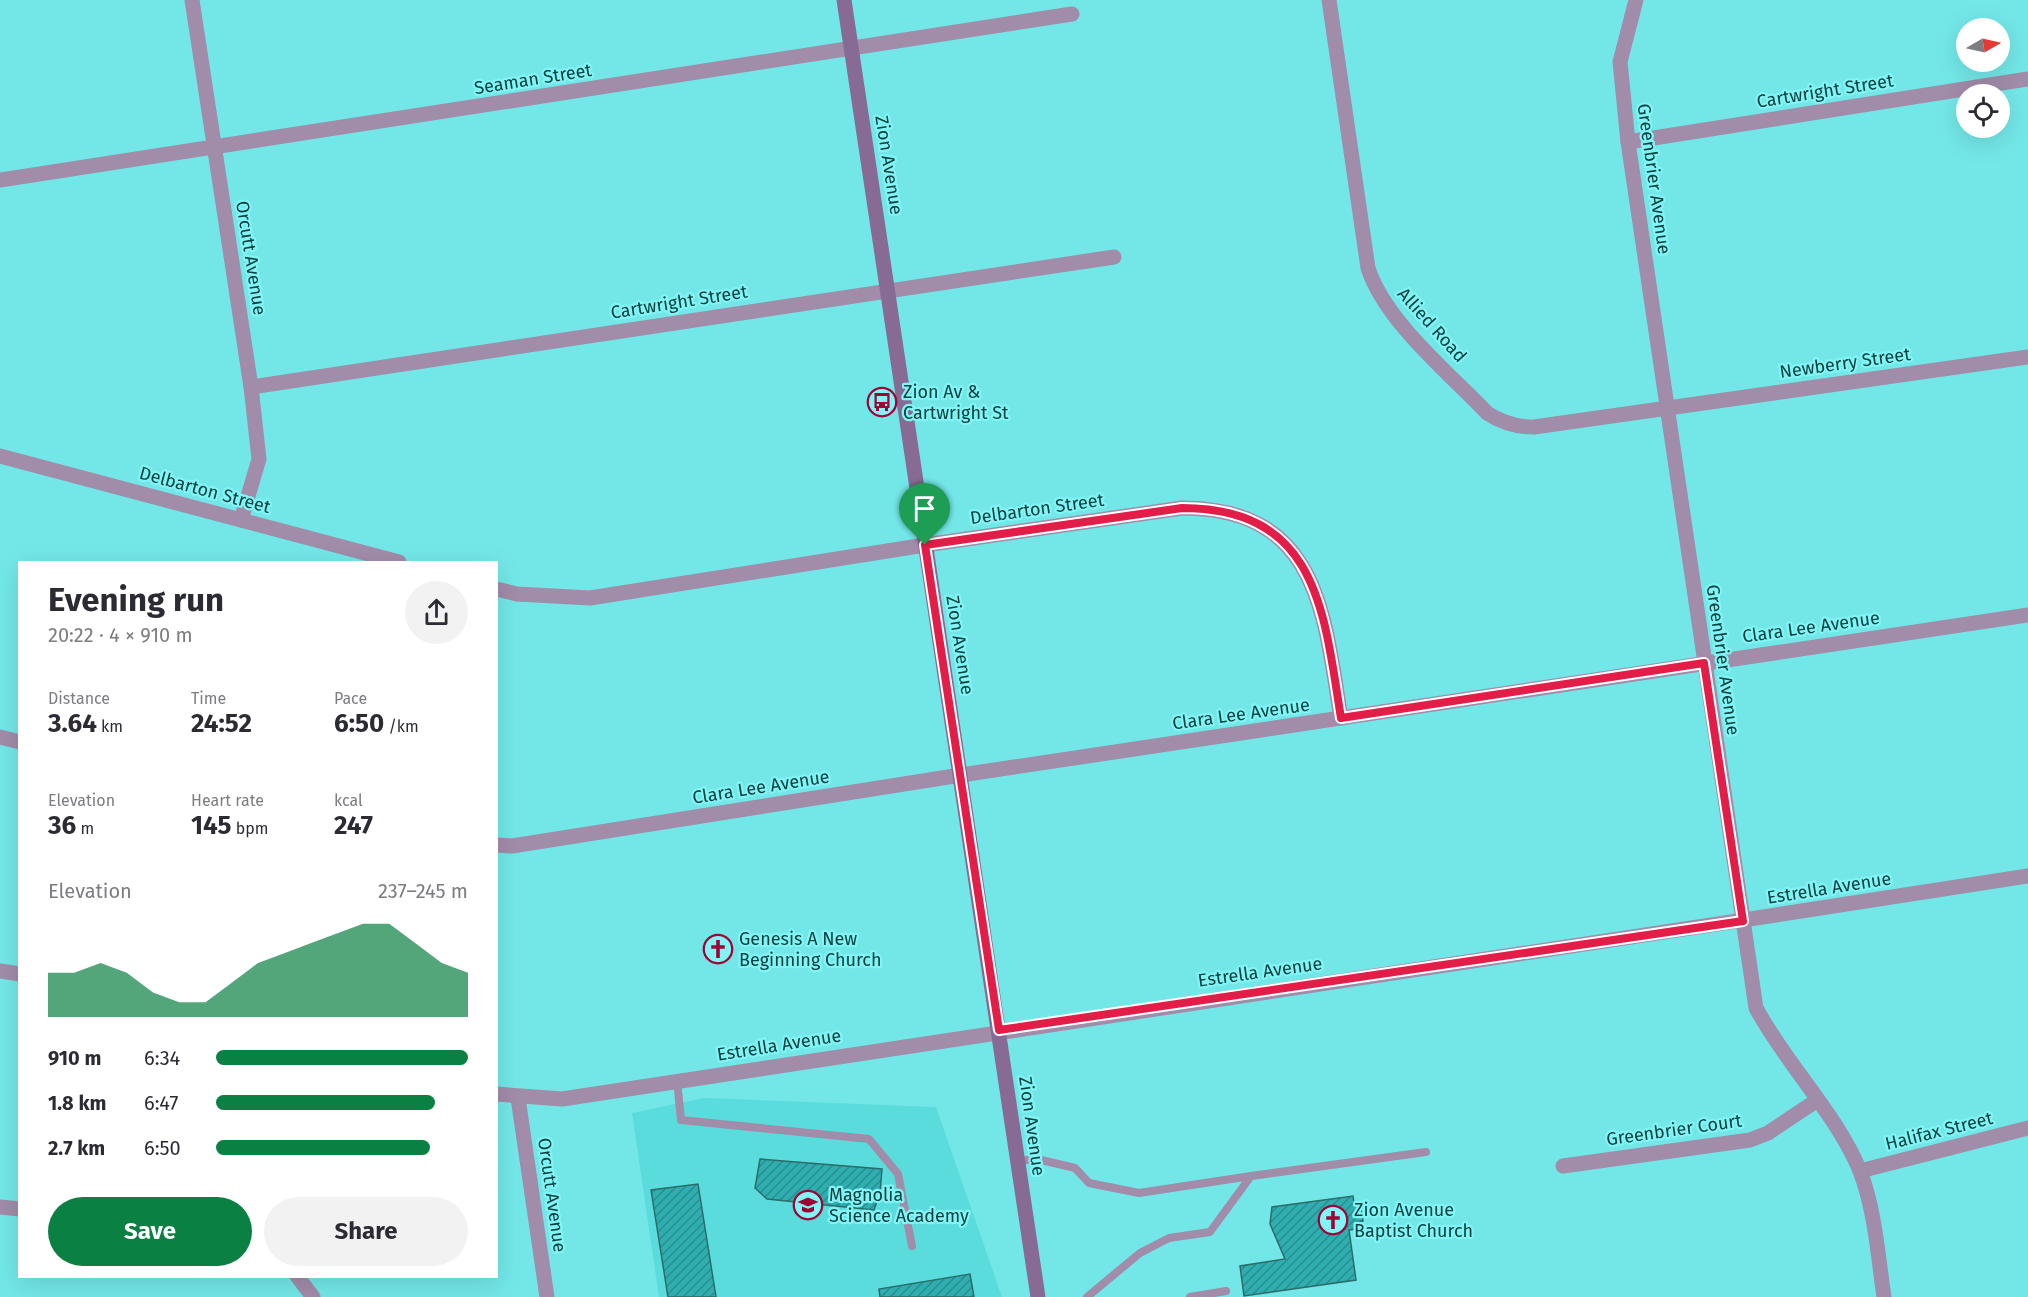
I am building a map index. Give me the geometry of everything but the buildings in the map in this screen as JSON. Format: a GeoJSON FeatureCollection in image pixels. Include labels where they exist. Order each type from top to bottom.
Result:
{"type":"FeatureCollection","features":[{"type":"Feature","properties":{"kind":"main road","name":"Zion Avenue"},"geometry":{"type":"LineString","coordinates":[[844,0],[1038,1297]]}},
{"type":"Feature","properties":{"kind":"street","name":"Orcutt Avenue"},"geometry":{"type":"LineString","coordinates":[[192,0],[251,387],[259,459],[241,520]]}},
{"type":"Feature","properties":{"kind":"street","name":"Allied Road"},"geometry":{"type":"LineString","coordinates":[[1329,0],[1368,268],[1378,294],[1391,314],[1487,413],[1509,425],[1534,427],[1667,408]]}},
{"type":"Feature","properties":{"kind":"street","name":"Greenbrier Avenue"},"geometry":{"type":"LineString","coordinates":[[1636,0],[1620,62],[1628,142],[1756,1008],[1774,1042],[1846,1142],[1860,1171],[1869,1199],[1884,1297]]}},
{"type":"Feature","properties":{"kind":"street","name":"Seaman Street"},"geometry":{"type":"LineString","coordinates":[[0,180],[1072,14]]}},
{"type":"Feature","properties":{"kind":"street","name":"Cartwright Street"},"geometry":{"type":"LineString","coordinates":[[1628,142],[2028,79]]}},
{"type":"Feature","properties":{"kind":"street","name":"Cartwright Street"},"geometry":{"type":"LineString","coordinates":[[251,387],[1114,256]]}},
{"type":"Feature","properties":{"kind":"street","name":"Newberry Street"},"geometry":{"type":"LineString","coordinates":[[1667,408],[2028,357]]}},
{"type":"Feature","properties":{"kind":"street","name":"Delbarton Street"},"geometry":{"type":"LineString","coordinates":[[0,456],[395,561]]}},
{"type":"Feature","properties":{"kind":"street","name":"Delbarton Street"},"geometry":{"type":"LineString","coordinates":[[498,589],[517,594],[590,598],[925,545],[1182,508],[1218,510],[1252,522],[1275,537],[1294,555],[1313,584],[1324,617],[1341,718]]}},
{"type":"Feature","properties":{"kind":"street","name":"Clara Lee Avenue"},"geometry":{"type":"LineString","coordinates":[[498,845],[512,846],[961,775],[2028,615]]}},
{"type":"Feature","properties":{"kind":"street"},"geometry":{"type":"LineString","coordinates":[[0,737],[18,742]]}},
{"type":"Feature","properties":{"kind":"street","name":"Estrella Avenue"},"geometry":{"type":"LineString","coordinates":[[498,1094],[518,1098],[562,1099],[999,1030],[1743,921],[2028,876]]}},
{"type":"Feature","properties":{"kind":"street"},"geometry":{"type":"LineString","coordinates":[[0,971],[18,974]]}},
{"type":"Feature","properties":{"kind":"street","name":"Orcutt Avenue"},"geometry":{"type":"LineString","coordinates":[[518,1098],[546,1297]]}},
{"type":"Feature","properties":{"kind":"street","name":"Greenbrier Court"},"geometry":{"type":"LineString","coordinates":[[1563,1166],[1750,1140],[1768,1133],[1816,1101]]}},
{"type":"Feature","properties":{"kind":"street","name":"Halifax Street"},"geometry":{"type":"LineString","coordinates":[[1860,1171],[2028,1128]]}},
{"type":"Feature","properties":{"kind":"street"},"geometry":{"type":"LineString","coordinates":[[0,1207],[18,1209]]}},
{"type":"Feature","properties":{"kind":"street"},"geometry":{"type":"LineString","coordinates":[[299,1278],[313,1297]]}},
{"type":"Feature","properties":{"kind":"lane"},"geometry":{"type":"LineString","coordinates":[[677,1080],[681,1120],[869,1139],[898,1174],[912,1246]]}},
{"type":"Feature","properties":{"kind":"lane"},"geometry":{"type":"LineString","coordinates":[[1018,1161],[1037,1159],[1075,1168],[1089,1183],[1139,1193],[1426,1152]]}},
{"type":"Feature","properties":{"kind":"lane"},"geometry":{"type":"LineString","coordinates":[[1087,1297],[1140,1253],[1169,1238],[1210,1232],[1251,1176]]}},
{"type":"Feature","properties":{"kind":"lane"},"geometry":{"type":"LineString","coordinates":[[1190,1297],[1226,1291]]}},
{"type":"Feature","properties":{"kind":"shaded area","name":"Magnolia Science Academy"},"geometry":{"type":"Polygon","coordinates":[[[704,1098],[936,1107],[1002,1297],[659,1297],[632,1113],[704,1098]]]}},
{"type":"Feature","properties":{"kind":"place","name":"Zion Av & Cartwright St"},"geometry":{"type":"Point","coordinates":[882,402]}},
{"type":"Feature","properties":{"kind":"place","name":"Genesis A New Beginning Church"},"geometry":{"type":"Point","coordinates":[718,949]}},
{"type":"Feature","properties":{"kind":"place","name":"Magnolia Science Academy"},"geometry":{"type":"Point","coordinates":[808,1205]}},
{"type":"Feature","properties":{"kind":"place","name":"Zion Avenue Baptist Church"},"geometry":{"type":"Point","coordinates":[1333,1220]}},
{"type":"Feature","properties":{"kind":"route"},"geometry":{"type":"LineString","coordinates":[[1182,508],[1218,510],[1236,515],[1268,531],[1282,542],[1305,569],[1313,584],[1324,617],[1341,718],[1704,663],[1743,921],[999,1030],[925,545],[1182,508]]}}]}
